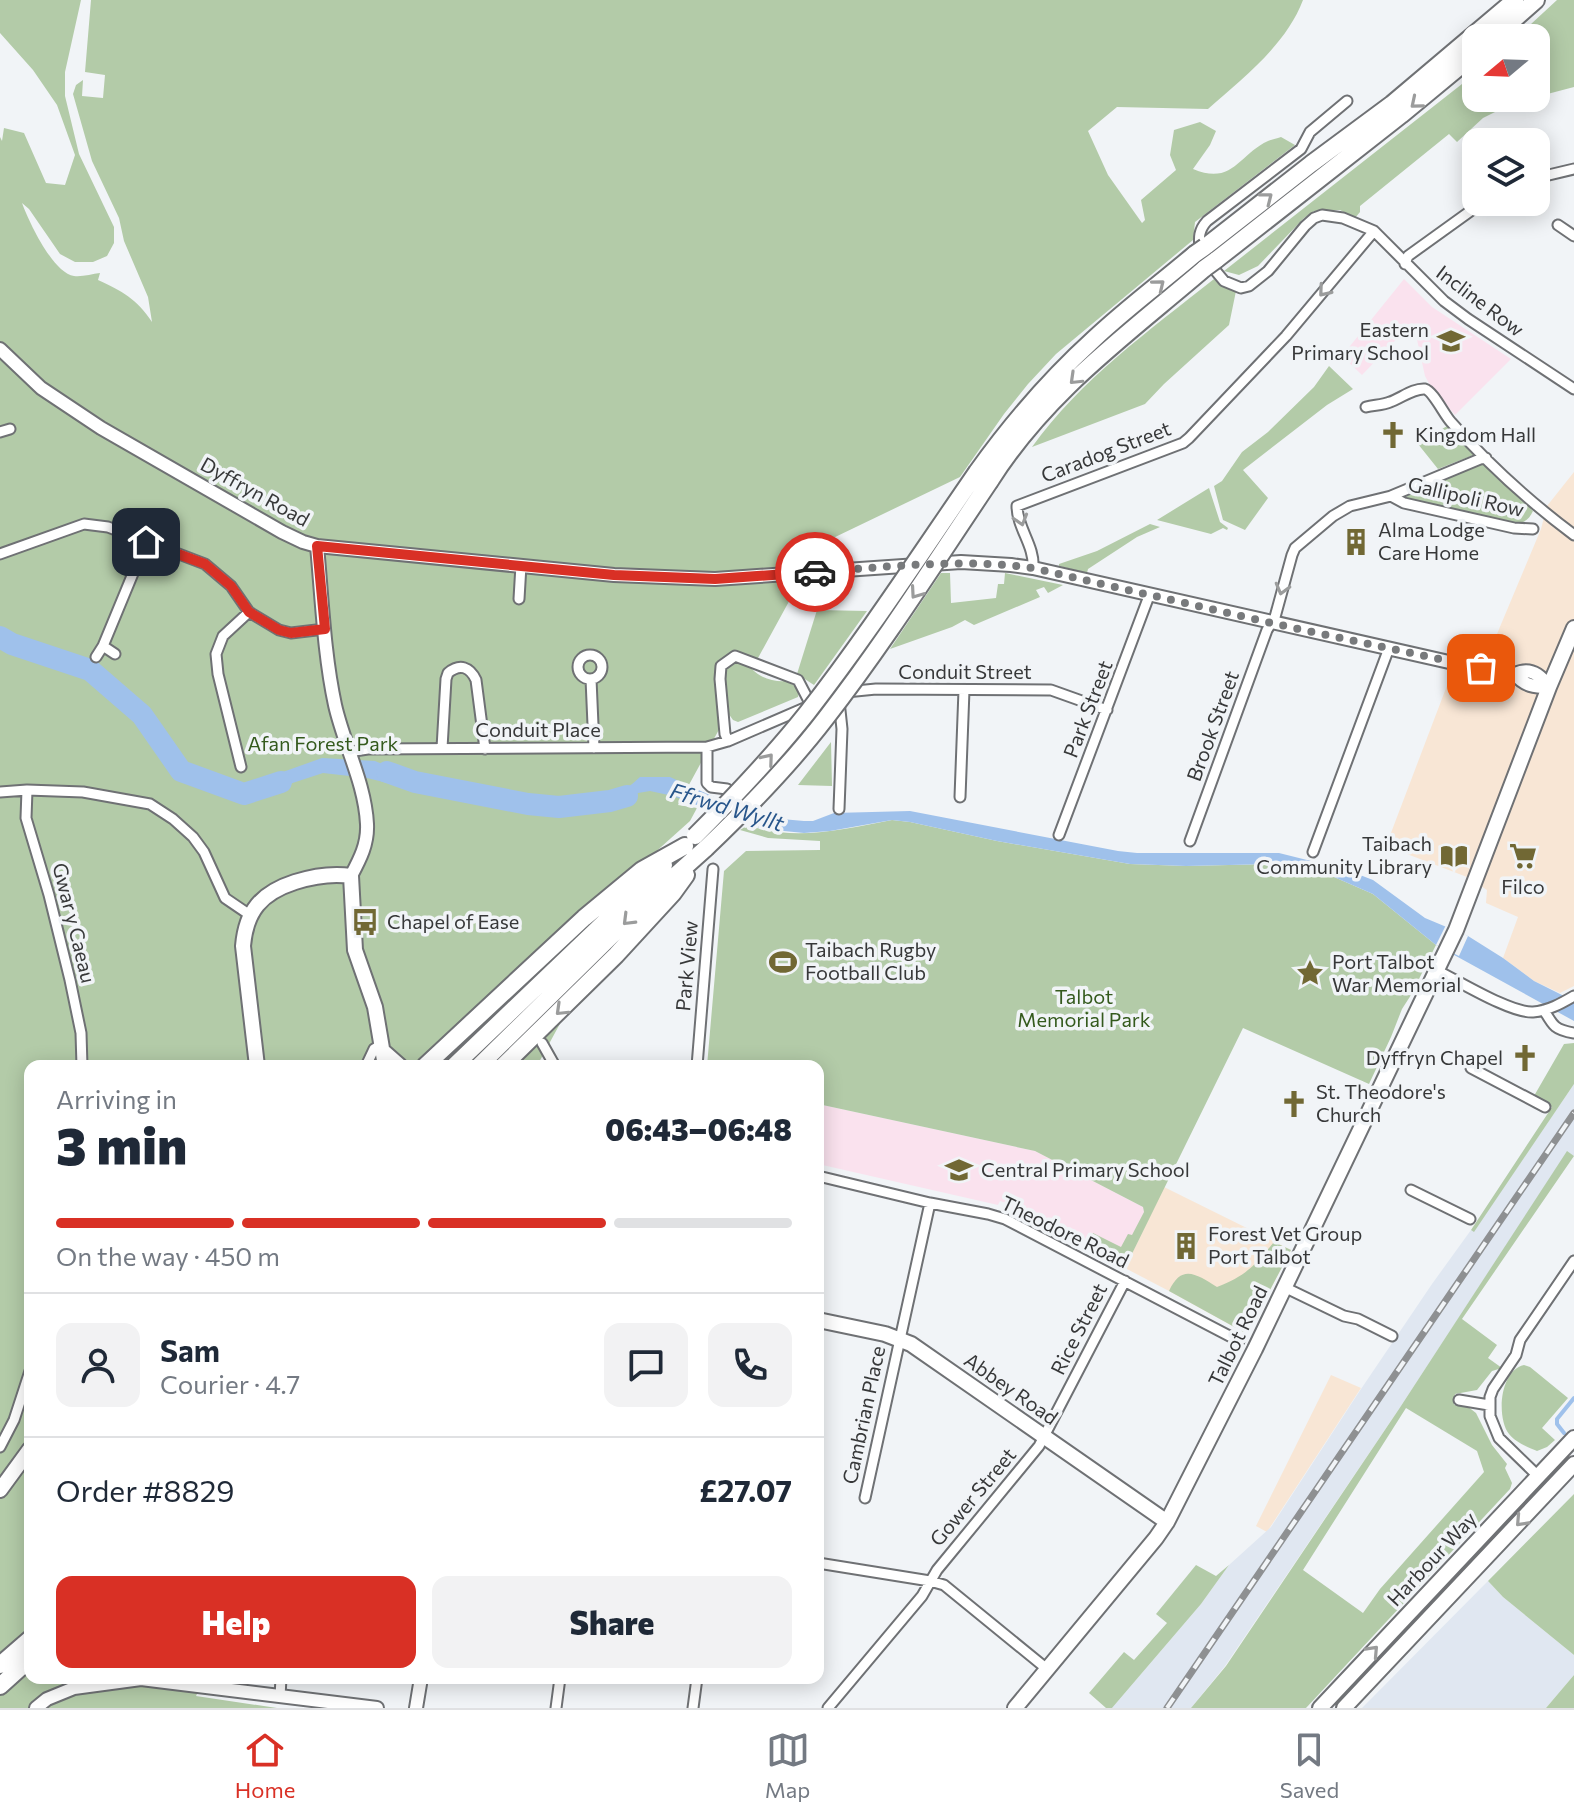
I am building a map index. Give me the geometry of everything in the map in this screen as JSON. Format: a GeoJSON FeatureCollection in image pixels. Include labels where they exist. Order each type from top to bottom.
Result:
{"type":"FeatureCollection","features":[{"type":"Feature","properties":{"kind":"highway"},"geometry":{"type":"LineString","coordinates":[[1205,257],[1311,164],[1392,104],[1515,0]]}},
{"type":"Feature","properties":{"kind":"highway"},"geometry":{"type":"LineString","coordinates":[[1509,24],[1536,0]]}},
{"type":"Feature","properties":{"kind":"highway"},"geometry":{"type":"LineString","coordinates":[[460,1060],[695,843],[750,781],[837,674],[983,477],[1015,422],[1095,338],[1401,115],[1462,65]]}},
{"type":"Feature","properties":{"kind":"highway"},"geometry":{"type":"LineString","coordinates":[[494,1060],[616,955],[673,893],[695,843]]}},
{"type":"Feature","properties":{"kind":"highway"},"geometry":{"type":"LineString","coordinates":[[431,1060],[584,918],[642,870],[695,843]]}},
{"type":"Feature","properties":{"kind":"highway"},"geometry":{"type":"LineString","coordinates":[[0,1665],[24,1644]]}},
{"type":"Feature","properties":{"kind":"highway"},"geometry":{"type":"LineString","coordinates":[[0,1686],[24,1664]]}},
{"type":"Feature","properties":{"kind":"main road","name":"Talbot Road"},"geometry":{"type":"LineString","coordinates":[[1015,1708],[1167,1522],[1456,930],[1574,628]]}},
{"type":"Feature","properties":{"kind":"main road"},"geometry":{"type":"LineString","coordinates":[[256,1060],[243,946],[250,915],[274,889],[316,876],[335,874],[351,876],[355,950],[375,1007],[383,1054]]}},
{"type":"Feature","properties":{"kind":"main road","name":"Abbey Road"},"geometry":{"type":"LineString","coordinates":[[824,1321],[911,1344],[1167,1522]]}},
{"type":"Feature","properties":{"kind":"main road","name":"Harbour Way"},"geometry":{"type":"LineString","coordinates":[[1320,1708],[1574,1438]]}},
{"type":"Feature","properties":{"kind":"main road"},"geometry":{"type":"LineString","coordinates":[[0,1490],[24,1457]]}},
{"type":"Feature","properties":{"kind":"main road","name":"Harbour Way"},"geometry":{"type":"LineString","coordinates":[[1344,1708],[1574,1464]]}},
{"type":"Feature","properties":{"kind":"street"},"geometry":{"type":"LineString","coordinates":[[1347,101],[1310,132],[1301,149],[1207,221],[1199,236],[1200,252],[1224,281],[1241,288],[1257,281],[1268,271],[1314,218],[1331,215],[1374,231]]}},
{"type":"Feature","properties":{"kind":"street"},"geometry":{"type":"LineString","coordinates":[[1550,175],[1574,169]]}},
{"type":"Feature","properties":{"kind":"street"},"geometry":{"type":"LineString","coordinates":[[1405,264],[1408,256],[1464,216]]}},
{"type":"Feature","properties":{"kind":"street"},"geometry":{"type":"LineString","coordinates":[[1558,225],[1574,236]]}},
{"type":"Feature","properties":{"kind":"street","name":"Incline Row"},"geometry":{"type":"LineString","coordinates":[[1374,231],[1444,301],[1574,389]]}},
{"type":"Feature","properties":{"kind":"street","name":"Caradog Street"},"geometry":{"type":"LineString","coordinates":[[1033,568],[1034,562],[1017,506],[1183,443],[1286,336],[1374,231]]}},
{"type":"Feature","properties":{"kind":"street","name":"Dyffryn Road"},"geometry":{"type":"LineString","coordinates":[[0,349],[41,388],[101,428],[256,517],[317,546],[614,575],[715,579],[961,562],[1033,568],[1271,623],[1515,674],[1522,682],[1549,687]]}},
{"type":"Feature","properties":{"kind":"street"},"geometry":{"type":"LineString","coordinates":[[1366,407],[1389,403],[1423,389],[1429,391],[1449,420],[1486,458],[1539,508],[1574,535]]}},
{"type":"Feature","properties":{"kind":"street"},"geometry":{"type":"LineString","coordinates":[[1391,496],[1486,458]]}},
{"type":"Feature","properties":{"kind":"street","name":"Gallipoli Row"},"geometry":{"type":"LineString","coordinates":[[1391,496],[1404,503],[1514,528],[1533,529]]}},
{"type":"Feature","properties":{"kind":"street","name":"Brook Street"},"geometry":{"type":"LineString","coordinates":[[1190,841],[1275,617],[1292,555],[1298,545],[1341,511],[1359,503],[1391,496]]}},
{"type":"Feature","properties":{"kind":"street"},"geometry":{"type":"LineString","coordinates":[[0,554],[84,524],[108,527],[205,564],[231,586],[249,612],[279,630],[291,633],[325,629]]}},
{"type":"Feature","properties":{"kind":"street"},"geometry":{"type":"LineString","coordinates":[[96,657],[146,542]]}},
{"type":"Feature","properties":{"kind":"street"},"geometry":{"type":"LineString","coordinates":[[317,546],[336,707],[365,804],[365,844],[351,876]]}},
{"type":"Feature","properties":{"kind":"street"},"geometry":{"type":"LineString","coordinates":[[519,599],[521,565]]}},
{"type":"Feature","properties":{"kind":"street","name":"Park Street"},"geometry":{"type":"LineString","coordinates":[[1059,835],[1149,596]]}},
{"type":"Feature","properties":{"kind":"street"},"geometry":{"type":"LineString","coordinates":[[241,767],[216,654],[223,636],[249,612]]}},
{"type":"Feature","properties":{"kind":"street"},"geometry":{"type":"LineString","coordinates":[[103,646],[115,654]]}},
{"type":"Feature","properties":{"kind":"street"},"geometry":{"type":"LineString","coordinates":[[1313,852],[1389,648]]}},
{"type":"Feature","properties":{"kind":"street"},"geometry":{"type":"LineString","coordinates":[[728,741],[721,666],[735,656],[798,680],[811,705]]}},
{"type":"Feature","properties":{"kind":"street"},"geometry":{"type":"LineString","coordinates":[[442,748],[446,679],[448,673],[466,667],[473,672],[476,680],[485,749]]}},
{"type":"Feature","properties":{"kind":"street"},"geometry":{"type":"LineString","coordinates":[[591,679],[594,748]]}},
{"type":"Feature","properties":{"kind":"street","name":"Conduit Street"},"geometry":{"type":"LineString","coordinates":[[821,697],[876,689],[1051,690],[1107,710]]}},
{"type":"Feature","properties":{"kind":"street"},"geometry":{"type":"LineString","coordinates":[[960,797],[964,690]]}},
{"type":"Feature","properties":{"kind":"street"},"geometry":{"type":"LineString","coordinates":[[838,693],[842,729],[839,809]]}},
{"type":"Feature","properties":{"kind":"street","name":"Conduit Place"},"geometry":{"type":"LineString","coordinates":[[350,756],[368,749],[707,747],[811,705],[821,697]]}},
{"type":"Feature","properties":{"kind":"street"},"geometry":{"type":"LineString","coordinates":[[218,724],[230,722]]}},
{"type":"Feature","properties":{"kind":"street"},"geometry":{"type":"LineString","coordinates":[[707,747],[707,783],[711,787],[727,789]]}},
{"type":"Feature","properties":{"kind":"street","name":"Gwar y Caeau"},"geometry":{"type":"LineString","coordinates":[[27,790],[26,818],[49,895],[81,1033],[82,1060]]}},
{"type":"Feature","properties":{"kind":"street"},"geometry":{"type":"LineString","coordinates":[[0,792],[83,792],[150,804],[193,837],[204,852],[225,898],[250,915]]}},
{"type":"Feature","properties":{"kind":"street","name":"Park View"},"geometry":{"type":"LineString","coordinates":[[697,1060],[713,869]]}},
{"type":"Feature","properties":{"kind":"street"},"geometry":{"type":"LineString","coordinates":[[1436,970],[1511,1007],[1527,1011],[1547,1009],[1572,997]]}},
{"type":"Feature","properties":{"kind":"street"},"geometry":{"type":"LineString","coordinates":[[1547,1009],[1558,1030],[1574,1033]]}},
{"type":"Feature","properties":{"kind":"street"},"geometry":{"type":"LineString","coordinates":[[542,1043],[552,1060]]}},
{"type":"Feature","properties":{"kind":"street"},"geometry":{"type":"LineString","coordinates":[[369,1060],[374,1049],[383,1054]]}},
{"type":"Feature","properties":{"kind":"street"},"geometry":{"type":"LineString","coordinates":[[1471,1068],[1545,1107]]}},
{"type":"Feature","properties":{"kind":"street","name":"Theodore Road"},"geometry":{"type":"LineString","coordinates":[[824,1177],[1005,1219],[1239,1341]]}},
{"type":"Feature","properties":{"kind":"street"},"geometry":{"type":"LineString","coordinates":[[1411,1190],[1470,1219]]}},
{"type":"Feature","properties":{"kind":"street","name":"Cambrian Place"},"geometry":{"type":"LineString","coordinates":[[865,1498],[930,1203]]}},
{"type":"Feature","properties":{"kind":"street"},"geometry":{"type":"LineString","coordinates":[[1538,1476],[1499,1438],[1489,1405],[1493,1389],[1516,1355],[1520,1340],[1574,1261]]}},
{"type":"Feature","properties":{"kind":"street","name":"Rice Street"},"geometry":{"type":"LineString","coordinates":[[1045,1437],[1125,1281]]}},
{"type":"Feature","properties":{"kind":"street"},"geometry":{"type":"LineString","coordinates":[[1284,1287],[1392,1336]]}},
{"type":"Feature","properties":{"kind":"street"},"geometry":{"type":"LineString","coordinates":[[0,1447],[14,1420],[24,1389]]}},
{"type":"Feature","properties":{"kind":"street"},"geometry":{"type":"LineString","coordinates":[[1459,1400],[1489,1405]]}},
{"type":"Feature","properties":{"kind":"street","name":"Gower Street"},"geometry":{"type":"LineString","coordinates":[[828,1708],[922,1596],[942,1563],[1045,1437]]}},
{"type":"Feature","properties":{"kind":"street"},"geometry":{"type":"LineString","coordinates":[[824,1564],[944,1585],[1047,1669]]}},
{"type":"Feature","properties":{"kind":"street"},"geometry":{"type":"LineString","coordinates":[[36,1708],[47,1699],[74,1688],[101,1684]]}},
{"type":"Feature","properties":{"kind":"street"},"geometry":{"type":"LineString","coordinates":[[181,1684],[288,1700],[377,1708]]}},
{"type":"Feature","properties":{"kind":"street"},"geometry":{"type":"LineString","coordinates":[[416,1708],[420,1684]]}},
{"type":"Feature","properties":{"kind":"street"},"geometry":{"type":"LineString","coordinates":[[556,1708],[559,1684]]}},
{"type":"Feature","properties":{"kind":"street"},"geometry":{"type":"LineString","coordinates":[[693,1708],[696,1684]]}},
{"type":"Feature","properties":{"kind":"shaded area","name":"Eastern Primary School"},"geometry":{"type":"Polygon","coordinates":[[[1404,279],[1432,307],[1511,359],[1455,415],[1425,376],[1412,323],[1362,375],[1342,356],[1404,279]]]}},
{"type":"Feature","properties":{"kind":"shaded area"},"geometry":{"type":"Polygon","coordinates":[[[1574,472],[1574,986],[1560,993],[1534,981],[1503,958],[1518,917],[1486,903],[1487,890],[1467,877],[1386,846],[1451,675],[1480,680],[1541,529],[1547,506],[1574,472]]]}},
{"type":"Feature","properties":{"kind":"shaded area"},"geometry":{"type":"Polygon","coordinates":[[[1574,1084],[1574,1156],[1567,1152],[1399,1409],[1225,1666],[1191,1708],[1112,1708],[1201,1604],[1229,1565],[1271,1527],[1432,1284],[1471,1230],[1474,1231],[1574,1084]]]}},
{"type":"Feature","properties":{"kind":"shaded area","name":"Central Primary School"},"geometry":{"type":"Polygon","coordinates":[[[824,1105],[1035,1151],[1143,1207],[1144,1212],[1118,1265],[1005,1207],[1006,1203],[1000,1201],[998,1205],[824,1165],[824,1105]]]}},
{"type":"Feature","properties":{"kind":"shaded area"},"geometry":{"type":"Polygon","coordinates":[[[1164,1187],[1291,1250],[1247,1334],[1125,1268],[1164,1187]]]}},
{"type":"Feature","properties":{"kind":"shaded area"},"geometry":{"type":"Polygon","coordinates":[[[1331,1375],[1361,1388],[1267,1532],[1256,1526],[1331,1375]]]}},
{"type":"Feature","properties":{"kind":"shaded area"},"geometry":{"type":"Polygon","coordinates":[[[1488,1581],[1574,1655],[1574,1675],[1546,1708],[1362,1708],[1488,1581]]]}},
{"type":"Feature","properties":{"kind":"green space","name":"Afan Forest Park"},"geometry":{"type":"Polygon","coordinates":[[[0,0],[81,0],[65,72],[65,96],[79,154],[114,227],[114,243],[107,256],[93,262],[75,262],[60,254],[22,203],[43,246],[58,266],[74,276],[100,273],[98,280],[128,296],[152,322],[148,297],[124,241],[119,218],[92,161],[73,94],[76,85],[83,80],[82,96],[103,98],[105,75],[85,72],[91,0],[1303,0],[1275,46],[1208,109],[1117,107],[1088,131],[1108,175],[1142,223],[1145,220],[1141,200],[1176,170],[1170,155],[1174,130],[1200,122],[1216,131],[1193,169],[1207,173],[1227,171],[1271,140],[1281,137],[1295,145],[1195,222],[1193,240],[1056,354],[1004,414],[960,477],[831,539],[816,552],[752,669],[768,679],[791,684],[797,689],[798,697],[738,722],[728,713],[678,805],[697,808],[690,821],[651,856],[540,1060],[24,1060],[24,1684],[202,1684],[196,1696],[277,1708],[0,1708],[0,137],[2,141],[4,128],[24,133],[46,183],[65,185],[75,155],[57,105],[33,70],[0,33],[0,0]]]}},
{"type":"Feature","properties":{"kind":"green space"},"geometry":{"type":"Polygon","coordinates":[[[1557,0],[1574,0],[1574,87],[1550,93],[1550,24],[1531,24],[1557,0]]]}},
{"type":"Feature","properties":{"kind":"green space"},"geometry":{"type":"Polygon","coordinates":[[[1462,84],[1462,112],[1495,112],[1472,128],[1462,128],[1462,137],[1457,142],[1449,134],[1360,206],[1355,218],[1340,210],[1314,211],[1258,266],[1239,275],[1224,271],[1462,84]]]}},
{"type":"Feature","properties":{"kind":"green space"},"geometry":{"type":"Polygon","coordinates":[[[1214,279],[1236,291],[1229,325],[1145,404],[1032,447],[1094,378],[1214,279]]]}},
{"type":"Feature","properties":{"kind":"green space"},"geometry":{"type":"Polygon","coordinates":[[[1329,366],[1353,389],[1327,405],[1243,470],[1268,498],[1245,530],[1223,520],[1214,486],[1222,481],[1242,452],[1268,432],[1314,387],[1329,366]]]}},
{"type":"Feature","properties":{"kind":"green space"},"geometry":{"type":"Polygon","coordinates":[[[1447,426],[1476,454],[1438,469],[1418,444],[1447,426]]]}},
{"type":"Feature","properties":{"kind":"green space"},"geometry":{"type":"Polygon","coordinates":[[[1484,463],[1533,511],[1530,517],[1514,524],[1406,500],[1405,497],[1484,463]]]}},
{"type":"Feature","properties":{"kind":"green space"},"geometry":{"type":"Polygon","coordinates":[[[1209,488],[1220,522],[1227,530],[1223,528],[1211,534],[1157,520],[1209,488]]]}},
{"type":"Feature","properties":{"kind":"green space"},"geometry":{"type":"Polygon","coordinates":[[[1150,524],[1160,527],[1137,537],[1088,569],[1087,573],[1059,566],[1097,551],[1150,524]]]}},
{"type":"Feature","properties":{"kind":"green space"},"geometry":{"type":"Polygon","coordinates":[[[941,573],[950,573],[951,603],[996,598],[998,584],[1004,584],[1005,573],[1063,585],[1048,593],[1044,587],[1036,590],[1040,597],[974,625],[965,620],[890,649],[941,573]]]}},
{"type":"Feature","properties":{"kind":"green space"},"geometry":{"type":"Polygon","coordinates":[[[817,610],[867,611],[814,685],[797,674],[817,610]]]}},
{"type":"Feature","properties":{"kind":"green space"},"geometry":{"type":"Polygon","coordinates":[[[831,742],[832,786],[798,785],[831,742]]]}},
{"type":"Feature","properties":{"kind":"green space","name":"Talbot Memorial Park"},"geometry":{"type":"Polygon","coordinates":[[[892,820],[910,822],[1130,864],[1272,864],[1334,877],[1373,894],[1436,945],[1402,1009],[1369,1084],[1243,1028],[1125,1268],[1085,1249],[1093,1233],[1121,1247],[1128,1234],[1132,1235],[1144,1212],[1143,1207],[1035,1151],[824,1105],[824,1060],[708,1060],[724,871],[746,851],[820,850],[820,841],[768,838],[740,830],[748,825],[783,833],[856,827],[892,820]]]}},
{"type":"Feature","properties":{"kind":"green space"},"geometry":{"type":"Polygon","coordinates":[[[1574,1043],[1574,1084],[1474,1232],[1471,1230],[1552,1107],[1534,1096],[1564,1044],[1574,1043]]]}},
{"type":"Feature","properties":{"kind":"green space"},"geometry":{"type":"Polygon","coordinates":[[[1567,1151],[1574,1156],[1462,1319],[1497,1345],[1488,1358],[1502,1368],[1492,1371],[1477,1390],[1455,1394],[1454,1405],[1467,1406],[1476,1413],[1492,1445],[1507,1464],[1505,1468],[1512,1483],[1510,1489],[1306,1708],[1191,1708],[1226,1666],[1567,1151]],[[1406,1408],[1303,1570],[1363,1613],[1380,1589],[1484,1472],[1477,1451],[1406,1408]]]}},
{"type":"Feature","properties":{"kind":"green space"},"geometry":{"type":"Polygon","coordinates":[[[1274,1242],[1291,1250],[1247,1334],[1169,1291],[1174,1282],[1185,1274],[1217,1287],[1227,1283],[1249,1269],[1274,1242]]]}},
{"type":"Feature","properties":{"kind":"green space"},"geometry":{"type":"Polygon","coordinates":[[[1524,1365],[1568,1398],[1542,1428],[1555,1440],[1537,1451],[1512,1437],[1502,1417],[1505,1385],[1516,1369],[1524,1365]]]}},
{"type":"Feature","properties":{"kind":"green space"},"geometry":{"type":"Polygon","coordinates":[[[1574,1494],[1574,1655],[1488,1581],[1574,1494]]]}},
{"type":"Feature","properties":{"kind":"green space"},"geometry":{"type":"Polygon","coordinates":[[[1196,1565],[1216,1576],[1229,1565],[1201,1604],[1112,1708],[1106,1708],[1089,1693],[1124,1652],[1134,1660],[1167,1623],[1156,1614],[1196,1565]]]}},
{"type":"Feature","properties":{"kind":"green space"},"geometry":{"type":"Polygon","coordinates":[[[1574,1675],[1574,1708],[1546,1708],[1574,1675]]]}},
{"type":"Feature","properties":{"kind":"water"},"geometry":{"type":"Polygon","coordinates":[[[322,758],[375,761],[416,778],[412,789],[367,778],[323,773],[256,795],[252,783],[322,758]]]}},
{"type":"Feature","properties":{"kind":"water"},"geometry":{"type":"Polygon","coordinates":[[[640,777],[670,777],[758,817],[813,821],[834,813],[910,811],[1118,851],[1279,853],[1347,870],[1373,880],[1425,918],[1468,936],[1534,981],[1574,1001],[1574,1021],[1436,945],[1373,894],[1334,877],[1272,864],[1130,864],[892,820],[830,831],[784,831],[755,827],[673,796],[650,791],[638,793],[612,807],[599,808],[599,796],[622,791],[640,777]]]}},
{"type":"Feature","properties":{"kind":"pier"},"geometry":{"type":"Polygon","coordinates":[[[716,795],[761,814],[746,828],[700,811],[716,795]]]}},
{"type":"Feature","properties":{"kind":"pier"},"geometry":{"type":"Polygon","coordinates":[[[1446,925],[1468,936],[1459,956],[1436,945],[1446,925]]]}},
{"type":"Feature","properties":{"kind":"waterway","name":"Ffrwd Wyllt"},"geometry":{"type":"LineString","coordinates":[[0,637],[12,644],[90,670],[142,715],[181,771],[244,794],[281,782]]}},
{"type":"Feature","properties":{"kind":"waterway","name":"Ffrwd Wyllt"},"geometry":{"type":"LineString","coordinates":[[387,772],[415,782],[528,804],[559,807],[627,796]]}},
{"type":"Feature","properties":{"kind":"waterway"},"geometry":{"type":"LineString","coordinates":[[1564,1433],[1557,1419],[1574,1398]]}},
{"type":"Feature","properties":{"kind":"railway"},"geometry":{"type":"LineString","coordinates":[[1167,1708],[1574,1113]]}},
{"type":"Feature","properties":{"kind":"way so far"},"geometry":{"type":"LineString","coordinates":[[815,572],[961,562],[1033,568],[1481,668]]}},
{"type":"Feature","properties":{"kind":"place","name":"Eastern Primary School"},"geometry":{"type":"Point","coordinates":[1451,341]}},
{"type":"Feature","properties":{"kind":"place","name":"Kingdom Hall"},"geometry":{"type":"Point","coordinates":[1393,435]}},
{"type":"Feature","properties":{"kind":"place","name":"Alma Lodge Care Home"},"geometry":{"type":"Point","coordinates":[1356,542]}},
{"type":"Feature","properties":{"kind":"place","name":"Taibach Community Library"},"geometry":{"type":"Point","coordinates":[1454,856]}},
{"type":"Feature","properties":{"kind":"place","name":"Filco"},"geometry":{"type":"Point","coordinates":[1523,856]}},
{"type":"Feature","properties":{"kind":"place","name":"Chapel of Ease"},"geometry":{"type":"Point","coordinates":[365,922]}},
{"type":"Feature","properties":{"kind":"place","name":"Taibach Rugby Football Club"},"geometry":{"type":"Point","coordinates":[783,962]}},
{"type":"Feature","properties":{"kind":"place","name":"Port Talbot War Memorial"},"geometry":{"type":"Point","coordinates":[1310,973]}},
{"type":"Feature","properties":{"kind":"place","name":"Dyffryn Chapel"},"geometry":{"type":"Point","coordinates":[1525,1058]}},
{"type":"Feature","properties":{"kind":"place","name":"St. Theodore's Church"},"geometry":{"type":"Point","coordinates":[1294,1104]}},
{"type":"Feature","properties":{"kind":"place","name":"Central Primary School"},"geometry":{"type":"Point","coordinates":[959,1170]}},
{"type":"Feature","properties":{"kind":"place","name":"Forest Vet Group Port Talbot"},"geometry":{"type":"Point","coordinates":[1186,1246]}},
{"type":"Feature","properties":{"kind":"route"},"geometry":{"type":"LineString","coordinates":[[146,542],[205,564],[231,586],[249,612],[279,630],[291,633],[325,629],[317,546],[614,575],[715,579],[815,572]]}}]}
